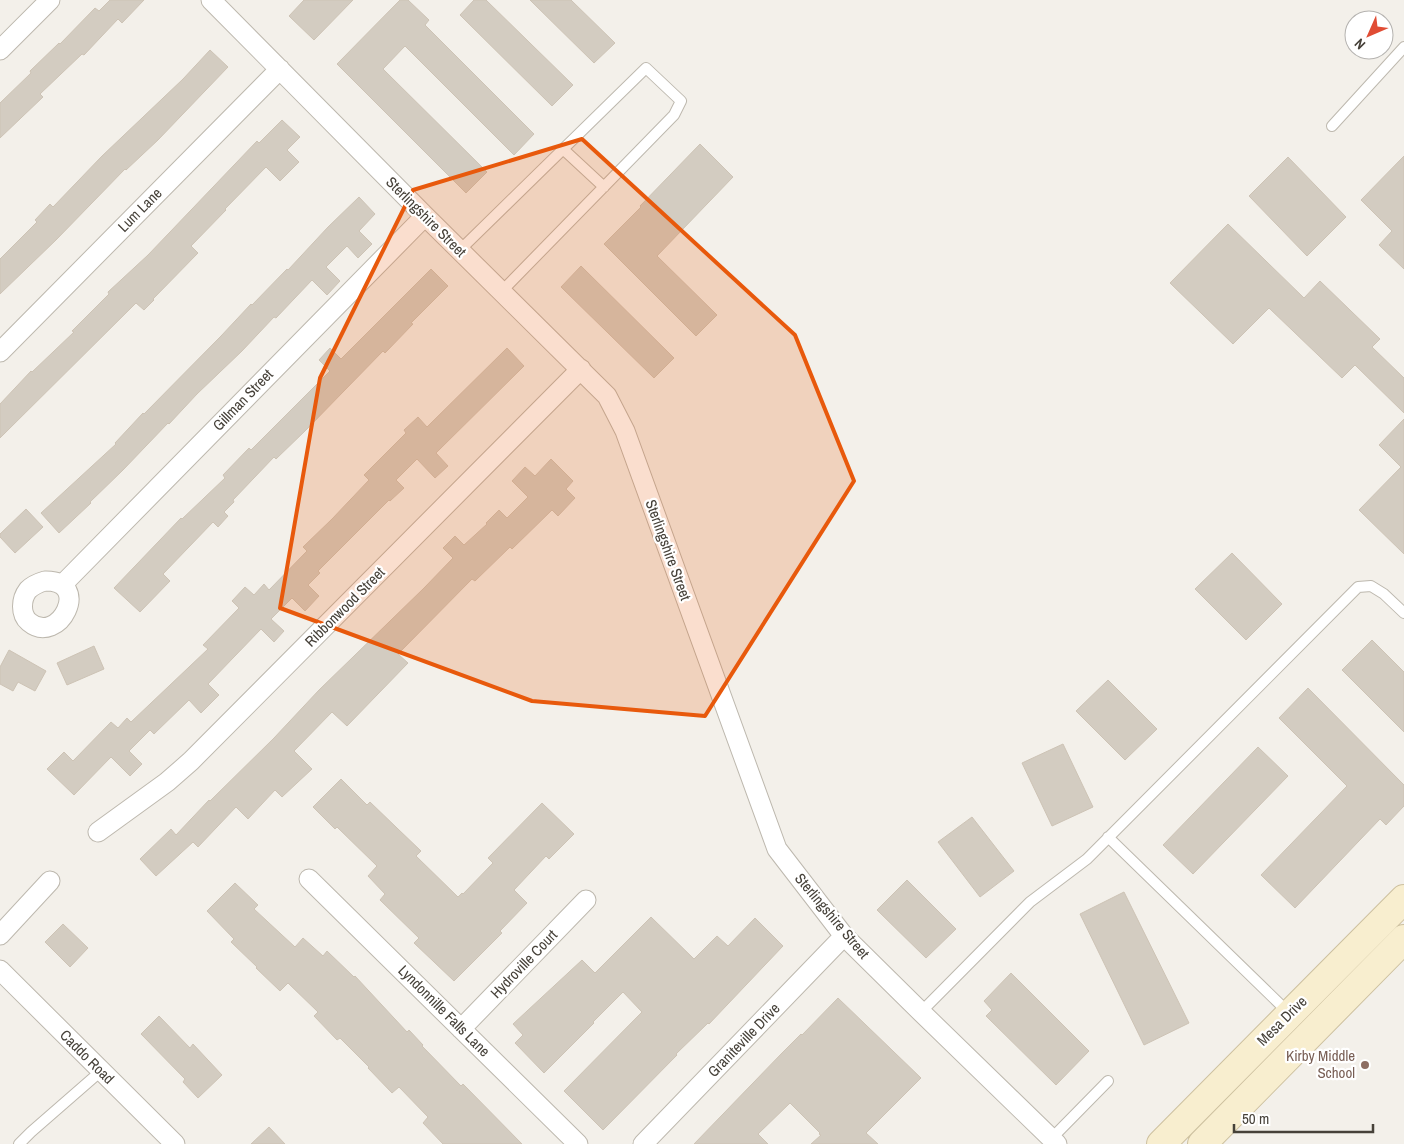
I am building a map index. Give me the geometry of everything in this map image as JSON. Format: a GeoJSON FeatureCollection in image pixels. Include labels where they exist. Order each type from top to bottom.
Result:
{"type":"FeatureCollection","features":[{"type":"Feature","properties":{"kind":"main road","name":"Mesa Drive"},"geometry":{"type":"LineString","coordinates":[[1161,1144],[1404,899]]}},
{"type":"Feature","properties":{"kind":"main road"},"geometry":{"type":"LineString","coordinates":[[1380,922],[1403,942]]}},
{"type":"Feature","properties":{"kind":"main road","name":"Mesa Drive"},"geometry":{"type":"LineString","coordinates":[[1210,1142],[1403,942]]}},
{"type":"Feature","properties":{"kind":"street"},"geometry":{"type":"LineString","coordinates":[[0,50],[50,0]]}},
{"type":"Feature","properties":{"kind":"street","name":"Sterlingshire Street"},"geometry":{"type":"LineString","coordinates":[[211,0],[607,396],[625,431],[776,848],[844,936],[1054,1142]]}},
{"type":"Feature","properties":{"kind":"street","name":"Lum Lane"},"geometry":{"type":"LineString","coordinates":[[0,352],[280,69]]}},
{"type":"Feature","properties":{"kind":"street","name":"Gillman Street"},"geometry":{"type":"LineString","coordinates":[[62,585],[425,216]]}},
{"type":"Feature","properties":{"kind":"street","name":"Ribbonwood Street"},"geometry":{"type":"LineString","coordinates":[[98,832],[167,782],[191,761],[581,369]]}},
{"type":"Feature","properties":{"kind":"street","name":"Lyndonnille Falls Lane"},"geometry":{"type":"LineString","coordinates":[[309,879],[578,1144]]}},
{"type":"Feature","properties":{"kind":"street"},"geometry":{"type":"LineString","coordinates":[[0,936],[50,881]]}},
{"type":"Feature","properties":{"kind":"street","name":"Hydroville Court"},"geometry":{"type":"LineString","coordinates":[[461,1029],[586,900]]}},
{"type":"Feature","properties":{"kind":"street","name":"Graniteville Drive"},"geometry":{"type":"LineString","coordinates":[[643,1144],[844,936]]}},
{"type":"Feature","properties":{"kind":"street","name":"Caddo Road"},"geometry":{"type":"LineString","coordinates":[[0,970],[175,1144]]}},
{"type":"Feature","properties":{"kind":"lane"},"geometry":{"type":"LineString","coordinates":[[1332,126],[1404,47]]}},
{"type":"Feature","properties":{"kind":"lane"},"geometry":{"type":"LineString","coordinates":[[460,250],[646,68],[680,101],[674,115],[502,291]]}},
{"type":"Feature","properties":{"kind":"lane"},"geometry":{"type":"LineString","coordinates":[[563,149],[604,187]]}},
{"type":"Feature","properties":{"kind":"lane"},"geometry":{"type":"LineString","coordinates":[[920,1012],[1030,902],[1086,859],[1358,587],[1370,586],[1384,594],[1404,613]]}},
{"type":"Feature","properties":{"kind":"lane"},"geometry":{"type":"LineString","coordinates":[[1108,837],[1290,1014]]}},
{"type":"Feature","properties":{"kind":"lane"},"geometry":{"type":"LineString","coordinates":[[18,1144],[101,1071]]}},
{"type":"Feature","properties":{"kind":"lane"},"geometry":{"type":"LineString","coordinates":[[1054,1142],[1108,1081]]}},
{"type":"Feature","properties":{"kind":"highlighted area"},"geometry":{"type":"Polygon","coordinates":[[[582,139],[795,335],[854,481],[705,716],[532,701],[280,608],[320,378],[413,190],[582,139]]]}},
{"type":"Feature","properties":{"kind":"building"},"geometry":{"type":"Polygon","coordinates":[[[110,0],[144,0],[122,23],[118,19],[84,55],[82,54],[40,94],[43,97],[0,138],[0,103],[95,8],[99,11],[110,0]]]}},
{"type":"Feature","properties":{"kind":"building"},"geometry":{"type":"Polygon","coordinates":[[[304,0],[353,0],[314,40],[289,16],[304,0]]]}},
{"type":"Feature","properties":{"kind":"building"},"geometry":{"type":"Polygon","coordinates":[[[400,0],[408,0],[429,20],[425,25],[534,134],[514,155],[405,46],[383,69],[487,172],[466,193],[337,64],[400,0]]]}},
{"type":"Feature","properties":{"kind":"building"},"geometry":{"type":"Polygon","coordinates":[[[474,0],[486,0],[573,85],[552,106],[460,15],[474,0]]]}},
{"type":"Feature","properties":{"kind":"building"},"geometry":{"type":"Polygon","coordinates":[[[530,0],[571,0],[615,43],[594,63],[530,0]]]}},
{"type":"Feature","properties":{"kind":"building"},"geometry":{"type":"Polygon","coordinates":[[[210,50],[228,67],[158,140],[125,169],[0,294],[0,259],[37,222],[35,220],[50,204],[53,207],[210,50]]]}},
{"type":"Feature","properties":{"kind":"building"},"geometry":{"type":"Polygon","coordinates":[[[282,120],[300,137],[287,150],[299,162],[280,181],[266,167],[191,246],[198,253],[154,300],[144,310],[136,303],[0,438],[0,404],[31,371],[74,332],[72,331],[109,294],[108,292],[148,255],[257,141],[259,143],[282,120]]]}},
{"type":"Feature","properties":{"kind":"building"},"geometry":{"type":"Polygon","coordinates":[[[700,144],[733,177],[657,256],[717,315],[696,336],[604,244],[700,144]]]}},
{"type":"Feature","properties":{"kind":"building"},"geometry":{"type":"Polygon","coordinates":[[[1404,156],[1404,269],[1379,245],[1392,231],[1361,200],[1404,156]]]}},
{"type":"Feature","properties":{"kind":"building"},"geometry":{"type":"Polygon","coordinates":[[[1288,157],[1346,217],[1307,256],[1249,196],[1288,157]]]}},
{"type":"Feature","properties":{"kind":"building"},"geometry":{"type":"Polygon","coordinates":[[[359,197],[375,214],[359,231],[372,244],[358,258],[347,246],[326,267],[340,281],[327,295],[312,280],[59,533],[41,513],[116,444],[143,413],[359,197]]]}},
{"type":"Feature","properties":{"kind":"building"},"geometry":{"type":"Polygon","coordinates":[[[1228,224],[1304,298],[1320,281],[1380,339],[1372,347],[1404,378],[1404,413],[1355,365],[1342,378],[1269,308],[1233,344],[1170,283],[1228,224]]]}},
{"type":"Feature","properties":{"kind":"building"},"geometry":{"type":"Polygon","coordinates":[[[581,266],[674,358],[654,378],[561,287],[581,266]]]}},
{"type":"Feature","properties":{"kind":"building"},"geometry":{"type":"Polygon","coordinates":[[[431,269],[448,286],[411,323],[413,324],[385,353],[383,351],[276,459],[274,457],[233,500],[234,502],[224,512],[228,516],[218,527],[213,522],[163,574],[170,581],[140,612],[114,588],[181,518],[225,478],[223,475],[249,448],[251,450],[330,371],[319,360],[330,348],[341,359],[431,269]]]}},
{"type":"Feature","properties":{"kind":"building"},"geometry":{"type":"Polygon","coordinates":[[[507,348],[524,366],[436,453],[448,466],[435,478],[417,459],[396,480],[404,488],[389,500],[318,571],[320,573],[308,585],[319,596],[305,611],[292,598],[271,619],[284,631],[274,642],[261,629],[208,684],[219,695],[201,713],[189,700],[154,734],[150,730],[129,751],[142,764],[130,776],[111,757],[74,795],[47,769],[64,752],[73,761],[111,722],[118,728],[127,718],[131,722],[208,649],[203,645],[239,608],[232,601],[245,587],[254,595],[264,584],[269,590],[307,551],[303,547],[369,480],[364,475],[406,433],[404,430],[418,417],[427,427],[507,348]]]}},
{"type":"Feature","properties":{"kind":"building"},"geometry":{"type":"Polygon","coordinates":[[[1404,419],[1404,554],[1359,510],[1401,467],[1379,445],[1404,419]]]}},
{"type":"Feature","properties":{"kind":"building"},"geometry":{"type":"Polygon","coordinates":[[[551,459],[573,481],[566,489],[575,498],[558,516],[552,510],[512,549],[510,547],[475,581],[472,579],[398,654],[408,663],[347,726],[332,712],[294,751],[312,769],[282,797],[275,790],[248,819],[236,807],[198,847],[193,842],[156,876],[140,859],[171,829],[176,835],[209,800],[274,738],[319,690],[424,588],[453,558],[443,548],[455,536],[464,545],[499,510],[507,518],[528,497],[512,481],[525,467],[535,476],[551,459]]]}},
{"type":"Feature","properties":{"kind":"building"},"geometry":{"type":"Polygon","coordinates":[[[26,509],[43,527],[15,553],[0,537],[0,534],[26,509]]]}},
{"type":"Feature","properties":{"kind":"building"},"geometry":{"type":"Polygon","coordinates":[[[1232,553],[1282,604],[1246,640],[1195,589],[1232,553]]]}},
{"type":"Feature","properties":{"kind":"building"},"geometry":{"type":"Polygon","coordinates":[[[1372,640],[1404,672],[1404,732],[1342,670],[1372,640]]]}},
{"type":"Feature","properties":{"kind":"building"},"geometry":{"type":"Polygon","coordinates":[[[94,646],[104,669],[67,685],[57,663],[94,646]]]}},
{"type":"Feature","properties":{"kind":"building"},"geometry":{"type":"Polygon","coordinates":[[[9,650],[46,671],[35,691],[18,682],[13,691],[0,684],[0,667],[9,650]]]}},
{"type":"Feature","properties":{"kind":"building"},"geometry":{"type":"Polygon","coordinates":[[[1108,680],[1157,729],[1125,760],[1076,711],[1108,680]]]}},
{"type":"Feature","properties":{"kind":"building"},"geometry":{"type":"Polygon","coordinates":[[[1308,688],[1404,785],[1404,806],[1386,825],[1380,819],[1295,908],[1261,875],[1347,786],[1279,718],[1308,688]]]}},
{"type":"Feature","properties":{"kind":"building"},"geometry":{"type":"Polygon","coordinates":[[[1063,744],[1093,807],[1052,826],[1022,763],[1063,744]]]}},
{"type":"Feature","properties":{"kind":"building"},"geometry":{"type":"Polygon","coordinates":[[[1258,747],[1288,776],[1193,874],[1163,845],[1258,747]]]}},
{"type":"Feature","properties":{"kind":"building"},"geometry":{"type":"Polygon","coordinates":[[[341,779],[367,805],[370,802],[421,851],[416,856],[458,897],[493,863],[488,858],[542,803],[574,834],[549,859],[546,856],[514,890],[527,903],[500,931],[502,933],[454,981],[414,943],[419,938],[380,900],[385,894],[368,876],[377,866],[337,827],[335,829],[313,807],[341,779]]]}},
{"type":"Feature","properties":{"kind":"building"},"geometry":{"type":"Polygon","coordinates":[[[972,817],[1014,871],[980,897],[938,842],[972,817]]]}},
{"type":"Feature","properties":{"kind":"building"},"geometry":{"type":"Polygon","coordinates":[[[907,880],[956,929],[926,958],[877,910],[907,880]]]}},
{"type":"Feature","properties":{"kind":"building"},"geometry":{"type":"Polygon","coordinates":[[[235,883],[258,905],[254,909],[295,947],[303,938],[323,956],[327,951],[355,976],[407,1032],[409,1030],[461,1086],[463,1084],[522,1144],[443,1144],[423,1123],[428,1117],[399,1087],[392,1093],[340,1038],[337,1040],[314,1016],[318,1012],[288,983],[280,991],[231,942],[234,939],[207,911],[235,883]]]}},
{"type":"Feature","properties":{"kind":"building"},"geometry":{"type":"Polygon","coordinates":[[[1124,892],[1189,1023],[1144,1045],[1080,914],[1124,892]]]}},
{"type":"Feature","properties":{"kind":"building"},"geometry":{"type":"Polygon","coordinates":[[[651,917],[694,959],[717,936],[728,946],[755,918],[783,946],[709,1024],[676,1054],[603,1130],[564,1091],[642,1012],[623,992],[544,1073],[515,1043],[523,1035],[513,1024],[582,960],[595,973],[651,917]]]}},
{"type":"Feature","properties":{"kind":"building"},"geometry":{"type":"Polygon","coordinates":[[[63,924],[88,948],[70,967],[45,942],[63,924]]]}},
{"type":"Feature","properties":{"kind":"building"},"geometry":{"type":"Polygon","coordinates":[[[1011,973],[1089,1051],[1056,1085],[986,1016],[992,1010],[984,1001],[1011,973]]]}},
{"type":"Feature","properties":{"kind":"building"},"geometry":{"type":"Polygon","coordinates":[[[838,998],[921,1078],[866,1133],[878,1144],[811,1144],[821,1135],[820,1133],[790,1103],[758,1134],[768,1144],[694,1144],[782,1053],[838,998]]]}},
{"type":"Feature","properties":{"kind":"building"},"geometry":{"type":"Polygon","coordinates":[[[159,1016],[190,1048],[193,1044],[222,1075],[198,1098],[183,1082],[185,1079],[141,1034],[159,1016]]]}},
{"type":"Feature","properties":{"kind":"building"},"geometry":{"type":"Polygon","coordinates":[[[269,1127],[285,1144],[251,1144],[269,1127]]]}},
{"type":"Feature","properties":{"kind":"place","name":"Kirby Middle School"},"geometry":{"type":"Point","coordinates":[1365,1065]}}]}
